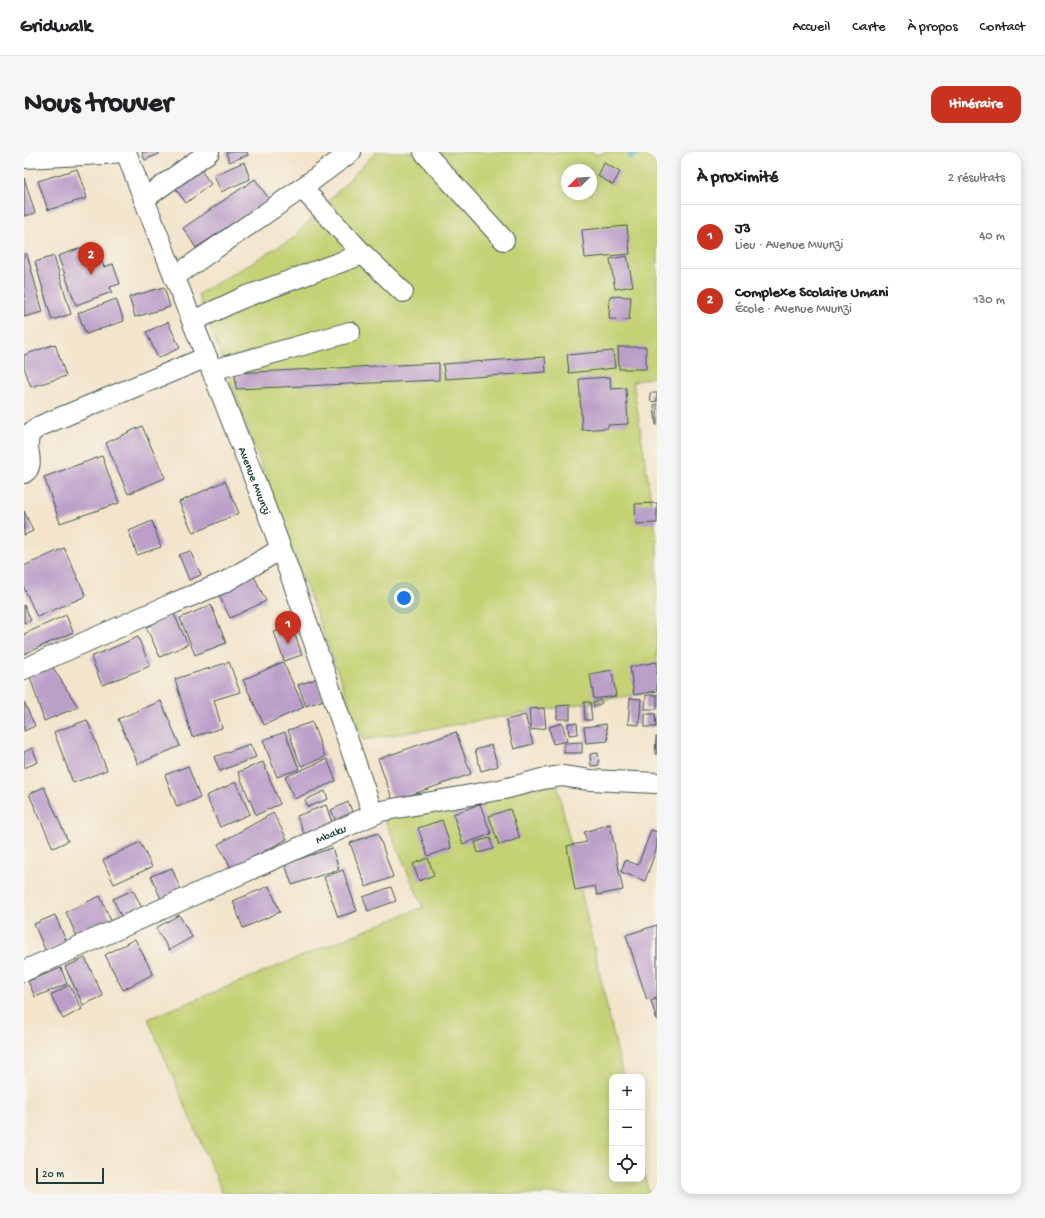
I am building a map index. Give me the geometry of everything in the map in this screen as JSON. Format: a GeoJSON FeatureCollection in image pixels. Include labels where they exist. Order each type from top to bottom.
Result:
{"type":"FeatureCollection","features":[{"type":"Feature","properties":{"kind":"street"},"geometry":{"type":"LineString","coordinates":[[24,158],[120,152]]}},
{"type":"Feature","properties":{"kind":"street","name":"Avenue Mvunzi"},"geometry":{"type":"LineString","coordinates":[[126,152],[281,549],[373,814]]}},
{"type":"Feature","properties":{"kind":"street"},"geometry":{"type":"LineString","coordinates":[[144,199],[209,152]]}},
{"type":"Feature","properties":{"kind":"street"},"geometry":{"type":"LineString","coordinates":[[174,276],[302,188],[351,152]]}},
{"type":"Feature","properties":{"kind":"street"},"geometry":{"type":"LineString","coordinates":[[424,152],[504,240]]}},
{"type":"Feature","properties":{"kind":"street"},"geometry":{"type":"LineString","coordinates":[[302,188],[363,254],[403,292]]}},
{"type":"Feature","properties":{"kind":"street"},"geometry":{"type":"LineString","coordinates":[[193,321],[242,298],[363,254]]}},
{"type":"Feature","properties":{"kind":"street"},"geometry":{"type":"LineString","coordinates":[[24,473],[27,471],[30,464],[28,443],[29,434],[40,426],[209,363],[350,332]]}},
{"type":"Feature","properties":{"kind":"street"},"geometry":{"type":"LineString","coordinates":[[24,669],[166,606],[225,582],[281,549]]}},
{"type":"Feature","properties":{"kind":"street","name":"Mbaku"},"geometry":{"type":"LineString","coordinates":[[24,971],[381,811],[504,789],[542,779],[562,776],[590,780],[657,783]]}},
{"type":"Feature","properties":{"kind":"green space"},"geometry":{"type":"Polygon","coordinates":[[[376,152],[590,152],[598,155],[605,152],[657,152],[657,376],[633,382],[657,539],[657,691],[363,740],[198,294],[292,239],[376,152]]]}},
{"type":"Feature","properties":{"kind":"green space"},"geometry":{"type":"Polygon","coordinates":[[[557,784],[622,1074],[609,1074],[609,1182],[645,1182],[645,1177],[649,1194],[223,1194],[148,1019],[423,907],[381,811],[557,784]]]}},
{"type":"Feature","properties":{"kind":"building"},"geometry":{"type":"Polygon","coordinates":[[[142,152],[158,152],[159,154],[145,160],[142,152]]]}},
{"type":"Feature","properties":{"kind":"building"},"geometry":{"type":"Polygon","coordinates":[[[226,152],[247,152],[248,155],[229,162],[226,152]]]}},
{"type":"Feature","properties":{"kind":"building"},"geometry":{"type":"Polygon","coordinates":[[[244,162],[250,179],[221,192],[214,175],[244,162]]]}},
{"type":"Feature","properties":{"kind":"building"},"geometry":{"type":"Polygon","coordinates":[[[604,163],[620,172],[613,185],[598,176],[604,163]]]}},
{"type":"Feature","properties":{"kind":"building"},"geometry":{"type":"Polygon","coordinates":[[[197,165],[211,184],[186,203],[172,184],[197,165]]]}},
{"type":"Feature","properties":{"kind":"building"},"geometry":{"type":"Polygon","coordinates":[[[77,169],[87,198],[48,210],[38,181],[77,169]]]}},
{"type":"Feature","properties":{"kind":"building"},"geometry":{"type":"Polygon","coordinates":[[[24,178],[35,213],[24,216],[24,178]]]}},
{"type":"Feature","properties":{"kind":"building"},"geometry":{"type":"Polygon","coordinates":[[[255,179],[269,199],[196,248],[183,228],[255,179]]]}},
{"type":"Feature","properties":{"kind":"building"},"geometry":{"type":"Polygon","coordinates":[[[627,226],[630,254],[585,258],[582,230],[627,226]]]}},
{"type":"Feature","properties":{"kind":"building"},"geometry":{"type":"Polygon","coordinates":[[[95,243],[104,267],[113,264],[120,284],[110,287],[112,292],[76,305],[58,256],[95,243]]]}},
{"type":"Feature","properties":{"kind":"building"},"geometry":{"type":"Polygon","coordinates":[[[24,254],[27,254],[43,312],[24,317],[24,254]]]}},
{"type":"Feature","properties":{"kind":"building"},"geometry":{"type":"Polygon","coordinates":[[[54,256],[71,314],[52,320],[35,262],[54,256]]]}},
{"type":"Feature","properties":{"kind":"building"},"geometry":{"type":"Polygon","coordinates":[[[627,256],[633,286],[615,289],[610,259],[627,256]]]}},
{"type":"Feature","properties":{"kind":"building"},"geometry":{"type":"Polygon","coordinates":[[[164,287],[170,307],[135,317],[129,297],[164,287]]]}},
{"type":"Feature","properties":{"kind":"building"},"geometry":{"type":"Polygon","coordinates":[[[610,296],[631,297],[629,320],[609,319],[610,296]]]}},
{"type":"Feature","properties":{"kind":"building"},"geometry":{"type":"Polygon","coordinates":[[[116,299],[124,321],[86,334],[78,313],[116,299]]]}},
{"type":"Feature","properties":{"kind":"building"},"geometry":{"type":"Polygon","coordinates":[[[168,322],[180,348],[158,358],[146,332],[168,322]]]}},
{"type":"Feature","properties":{"kind":"building"},"geometry":{"type":"Polygon","coordinates":[[[55,344],[66,376],[31,387],[24,367],[24,355],[55,344]]]}},
{"type":"Feature","properties":{"kind":"building"},"geometry":{"type":"Polygon","coordinates":[[[618,347],[646,347],[646,369],[619,369],[618,347]]]}},
{"type":"Feature","properties":{"kind":"building"},"geometry":{"type":"Polygon","coordinates":[[[613,351],[615,368],[569,373],[567,355],[613,351]]]}},
{"type":"Feature","properties":{"kind":"building"},"geometry":{"type":"Polygon","coordinates":[[[545,357],[546,372],[445,379],[443,364],[545,357]]]}},
{"type":"Feature","properties":{"kind":"building"},"geometry":{"type":"Polygon","coordinates":[[[439,363],[439,380],[236,389],[235,373],[439,363]]]}},
{"type":"Feature","properties":{"kind":"building"},"geometry":{"type":"Polygon","coordinates":[[[610,377],[611,389],[626,388],[628,424],[608,425],[608,428],[582,430],[579,379],[610,377]]]}},
{"type":"Feature","properties":{"kind":"building"},"geometry":{"type":"Polygon","coordinates":[[[650,393],[657,393],[657,401],[651,402],[650,393]]]}},
{"type":"Feature","properties":{"kind":"building"},"geometry":{"type":"Polygon","coordinates":[[[657,404],[657,425],[656,425],[654,405],[657,404]]]}},
{"type":"Feature","properties":{"kind":"building"},"geometry":{"type":"Polygon","coordinates":[[[142,426],[165,478],[128,494],[106,443],[142,426]]]}},
{"type":"Feature","properties":{"kind":"building"},"geometry":{"type":"Polygon","coordinates":[[[102,456],[119,503],[60,523],[44,477],[102,456]]]}},
{"type":"Feature","properties":{"kind":"building"},"geometry":{"type":"Polygon","coordinates":[[[225,481],[239,513],[193,533],[179,502],[225,481]]]}},
{"type":"Feature","properties":{"kind":"building"},"geometry":{"type":"Polygon","coordinates":[[[657,503],[657,523],[636,524],[635,504],[657,503]]]}},
{"type":"Feature","properties":{"kind":"building"},"geometry":{"type":"Polygon","coordinates":[[[24,511],[33,531],[24,535],[24,511]]]}},
{"type":"Feature","properties":{"kind":"building"},"geometry":{"type":"Polygon","coordinates":[[[152,521],[161,547],[137,555],[129,531],[152,521]]]}},
{"type":"Feature","properties":{"kind":"building"},"geometry":{"type":"Polygon","coordinates":[[[64,548],[86,596],[37,617],[24,588],[24,566],[64,548]]]}},
{"type":"Feature","properties":{"kind":"building"},"geometry":{"type":"Polygon","coordinates":[[[190,551],[201,575],[189,580],[179,555],[190,551]]]}},
{"type":"Feature","properties":{"kind":"building"},"geometry":{"type":"Polygon","coordinates":[[[253,574],[266,601],[230,618],[217,591],[253,574]]]}},
{"type":"Feature","properties":{"kind":"building"},"geometry":{"type":"Polygon","coordinates":[[[24,605],[31,620],[24,623],[24,605]]]}},
{"type":"Feature","properties":{"kind":"building"},"geometry":{"type":"Polygon","coordinates":[[[211,605],[226,643],[195,655],[180,618],[211,605]]]}},
{"type":"Feature","properties":{"kind":"building"},"geometry":{"type":"Polygon","coordinates":[[[174,614],[188,644],[160,657],[146,627],[174,614]]]}},
{"type":"Feature","properties":{"kind":"building"},"geometry":{"type":"Polygon","coordinates":[[[66,615],[73,632],[24,654],[24,634],[66,615]]]}},
{"type":"Feature","properties":{"kind":"building"},"geometry":{"type":"Polygon","coordinates":[[[292,626],[302,655],[284,661],[274,632],[292,626]]]}},
{"type":"Feature","properties":{"kind":"building"},"geometry":{"type":"Polygon","coordinates":[[[138,637],[150,666],[102,685],[91,657],[138,637]]]}},
{"type":"Feature","properties":{"kind":"building"},"geometry":{"type":"Polygon","coordinates":[[[229,662],[240,692],[214,700],[222,728],[192,737],[175,679],[229,662]]]}},
{"type":"Feature","properties":{"kind":"building"},"geometry":{"type":"Polygon","coordinates":[[[283,662],[304,707],[264,725],[243,680],[283,662]]]}},
{"type":"Feature","properties":{"kind":"building"},"geometry":{"type":"Polygon","coordinates":[[[657,662],[657,691],[634,695],[630,667],[657,662]]]}},
{"type":"Feature","properties":{"kind":"building"},"geometry":{"type":"Polygon","coordinates":[[[52,666],[78,707],[44,721],[29,673],[52,666]]]}},
{"type":"Feature","properties":{"kind":"building"},"geometry":{"type":"Polygon","coordinates":[[[612,670],[616,696],[594,699],[590,674],[612,670]]]}},
{"type":"Feature","properties":{"kind":"building"},"geometry":{"type":"Polygon","coordinates":[[[316,679],[324,700],[306,706],[298,685],[316,679]]]}},
{"type":"Feature","properties":{"kind":"building"},"geometry":{"type":"Polygon","coordinates":[[[646,695],[657,695],[657,709],[645,709],[646,695]]]}},
{"type":"Feature","properties":{"kind":"building"},"geometry":{"type":"Polygon","coordinates":[[[630,698],[641,699],[639,725],[628,724],[630,698]]]}},
{"type":"Feature","properties":{"kind":"building"},"geometry":{"type":"Polygon","coordinates":[[[600,700],[602,703],[594,707],[593,703],[600,700]]]}},
{"type":"Feature","properties":{"kind":"building"},"geometry":{"type":"Polygon","coordinates":[[[161,701],[180,746],[138,764],[118,719],[161,701]]]}},
{"type":"Feature","properties":{"kind":"building"},"geometry":{"type":"Polygon","coordinates":[[[24,702],[35,726],[24,731],[24,702]]]}},
{"type":"Feature","properties":{"kind":"building"},"geometry":{"type":"Polygon","coordinates":[[[584,702],[590,702],[592,720],[585,720],[584,702]]]}},
{"type":"Feature","properties":{"kind":"building"},"geometry":{"type":"Polygon","coordinates":[[[570,705],[570,719],[557,719],[557,706],[570,705]]]}},
{"type":"Feature","properties":{"kind":"building"},"geometry":{"type":"Polygon","coordinates":[[[544,708],[546,728],[531,730],[529,709],[544,708]]]}},
{"type":"Feature","properties":{"kind":"building"},"geometry":{"type":"Polygon","coordinates":[[[645,714],[655,714],[656,727],[645,727],[645,714]]]}},
{"type":"Feature","properties":{"kind":"building"},"geometry":{"type":"Polygon","coordinates":[[[525,715],[533,744],[514,749],[506,720],[525,715]]]}},
{"type":"Feature","properties":{"kind":"building"},"geometry":{"type":"Polygon","coordinates":[[[87,720],[107,770],[73,783],[54,732],[87,720]]]}},
{"type":"Feature","properties":{"kind":"building"},"geometry":{"type":"Polygon","coordinates":[[[312,722],[325,757],[301,766],[288,730],[312,722]]]}},
{"type":"Feature","properties":{"kind":"building"},"geometry":{"type":"Polygon","coordinates":[[[562,723],[567,741],[553,744],[549,727],[562,723]]]}},
{"type":"Feature","properties":{"kind":"building"},"geometry":{"type":"Polygon","coordinates":[[[568,723],[577,723],[578,734],[569,735],[568,723]]]}},
{"type":"Feature","properties":{"kind":"building"},"geometry":{"type":"Polygon","coordinates":[[[606,724],[608,741],[586,743],[584,727],[606,724]]]}},
{"type":"Feature","properties":{"kind":"building"},"geometry":{"type":"Polygon","coordinates":[[[285,732],[299,769],[277,777],[263,740],[285,732]]]}},
{"type":"Feature","properties":{"kind":"building"},"geometry":{"type":"Polygon","coordinates":[[[456,732],[471,774],[393,801],[378,759],[456,732]]]}},
{"type":"Feature","properties":{"kind":"building"},"geometry":{"type":"Polygon","coordinates":[[[656,737],[657,754],[655,754],[656,737]]]}},
{"type":"Feature","properties":{"kind":"building"},"geometry":{"type":"Polygon","coordinates":[[[582,742],[582,753],[564,753],[564,743],[582,742]]]}},
{"type":"Feature","properties":{"kind":"building"},"geometry":{"type":"Polygon","coordinates":[[[250,744],[256,757],[220,771],[214,757],[250,744]]]}},
{"type":"Feature","properties":{"kind":"building"},"geometry":{"type":"Polygon","coordinates":[[[491,745],[498,766],[481,771],[475,750],[491,745]]]}},
{"type":"Feature","properties":{"kind":"building"},"geometry":{"type":"Polygon","coordinates":[[[32,748],[38,762],[24,768],[24,752],[32,748]]]}},
{"type":"Feature","properties":{"kind":"building"},"geometry":{"type":"Polygon","coordinates":[[[598,753],[599,765],[591,766],[590,754],[598,753]]]}},
{"type":"Feature","properties":{"kind":"building"},"geometry":{"type":"Polygon","coordinates":[[[327,759],[336,781],[294,799],[285,777],[327,759]]]}},
{"type":"Feature","properties":{"kind":"building"},"geometry":{"type":"Polygon","coordinates":[[[263,762],[280,804],[256,815],[238,772],[263,762]]]}},
{"type":"Feature","properties":{"kind":"building"},"geometry":{"type":"Polygon","coordinates":[[[188,766],[200,798],[177,807],[165,775],[188,766]]]}},
{"type":"Feature","properties":{"kind":"building"},"geometry":{"type":"Polygon","coordinates":[[[236,782],[250,814],[220,827],[206,796],[236,782]]]}},
{"type":"Feature","properties":{"kind":"building"},"geometry":{"type":"Polygon","coordinates":[[[44,787],[68,841],[53,848],[29,794],[44,787]]]}},
{"type":"Feature","properties":{"kind":"building"},"geometry":{"type":"Polygon","coordinates":[[[325,791],[328,799],[308,807],[305,800],[325,791]]]}},
{"type":"Feature","properties":{"kind":"building"},"geometry":{"type":"Polygon","coordinates":[[[348,802],[355,818],[338,826],[331,810],[348,802]]]}},
{"type":"Feature","properties":{"kind":"building"},"geometry":{"type":"Polygon","coordinates":[[[480,804],[491,834],[463,844],[453,814],[480,804]]]}},
{"type":"Feature","properties":{"kind":"building"},"geometry":{"type":"Polygon","coordinates":[[[326,805],[334,828],[306,839],[297,816],[326,805]]]}},
{"type":"Feature","properties":{"kind":"building"},"geometry":{"type":"Polygon","coordinates":[[[510,809],[520,838],[499,845],[489,816],[510,809]]]}},
{"type":"Feature","properties":{"kind":"building"},"geometry":{"type":"Polygon","coordinates":[[[273,813],[287,839],[232,869],[218,844],[273,813]]]}},
{"type":"Feature","properties":{"kind":"building"},"geometry":{"type":"Polygon","coordinates":[[[442,820],[451,848],[428,856],[418,828],[442,820]]]}},
{"type":"Feature","properties":{"kind":"building"},"geometry":{"type":"Polygon","coordinates":[[[610,824],[623,890],[597,895],[595,886],[575,890],[567,846],[587,842],[584,832],[610,824]]]}},
{"type":"Feature","properties":{"kind":"building"},"geometry":{"type":"Polygon","coordinates":[[[651,830],[657,832],[657,847],[645,881],[621,872],[625,860],[638,865],[651,830]]]}},
{"type":"Feature","properties":{"kind":"building"},"geometry":{"type":"Polygon","coordinates":[[[378,833],[393,877],[366,887],[350,843],[378,833]]]}},
{"type":"Feature","properties":{"kind":"building"},"geometry":{"type":"Polygon","coordinates":[[[490,838],[493,849],[478,853],[475,842],[490,838]]]}},
{"type":"Feature","properties":{"kind":"building"},"geometry":{"type":"Polygon","coordinates":[[[140,842],[152,867],[114,884],[103,860],[140,842]]]}},
{"type":"Feature","properties":{"kind":"building"},"geometry":{"type":"Polygon","coordinates":[[[332,848],[339,869],[292,885],[285,864],[332,848]]]}},
{"type":"Feature","properties":{"kind":"building"},"geometry":{"type":"Polygon","coordinates":[[[428,858],[434,875],[419,881],[413,864],[428,858]]]}},
{"type":"Feature","properties":{"kind":"building"},"geometry":{"type":"Polygon","coordinates":[[[172,868],[181,891],[161,899],[151,876],[172,868]]]}},
{"type":"Feature","properties":{"kind":"building"},"geometry":{"type":"Polygon","coordinates":[[[343,870],[357,911],[338,917],[324,877],[343,870]]]}},
{"type":"Feature","properties":{"kind":"building"},"geometry":{"type":"Polygon","coordinates":[[[269,886],[280,912],[243,928],[233,901],[269,886]]]}},
{"type":"Feature","properties":{"kind":"building"},"geometry":{"type":"Polygon","coordinates":[[[391,887],[396,901],[368,911],[363,897],[391,887]]]}},
{"type":"Feature","properties":{"kind":"building"},"geometry":{"type":"Polygon","coordinates":[[[133,890],[142,908],[122,918],[113,899],[133,890]]]}},
{"type":"Feature","properties":{"kind":"building"},"geometry":{"type":"Polygon","coordinates":[[[100,896],[111,921],[77,937],[66,912],[100,896]]]}},
{"type":"Feature","properties":{"kind":"building"},"geometry":{"type":"Polygon","coordinates":[[[55,915],[67,943],[46,952],[34,924],[55,915]]]}},
{"type":"Feature","properties":{"kind":"building"},"geometry":{"type":"Polygon","coordinates":[[[179,915],[192,937],[169,950],[156,928],[179,915]]]}},
{"type":"Feature","properties":{"kind":"building"},"geometry":{"type":"Polygon","coordinates":[[[657,925],[657,997],[647,1000],[626,935],[657,925]]]}},
{"type":"Feature","properties":{"kind":"building"},"geometry":{"type":"Polygon","coordinates":[[[135,939],[153,974],[123,990],[105,955],[135,939]]]}},
{"type":"Feature","properties":{"kind":"building"},"geometry":{"type":"Polygon","coordinates":[[[85,958],[103,996],[83,1005],[65,967],[85,958]]]}},
{"type":"Feature","properties":{"kind":"building"},"geometry":{"type":"Polygon","coordinates":[[[61,968],[67,984],[35,997],[28,981],[61,968]]]}},
{"type":"Feature","properties":{"kind":"building"},"geometry":{"type":"Polygon","coordinates":[[[69,985],[82,1009],[63,1019],[51,995],[69,985]]]}},
{"type":"Feature","properties":{"kind":"building"},"geometry":{"type":"Polygon","coordinates":[[[657,999],[657,1021],[651,1001],[657,999]]]}},
{"type":"Feature","properties":{"kind":"waterway"},"geometry":{"type":"LineString","coordinates":[[631,156],[640,152]]}},
{"type":"Feature","properties":{"kind":"place","name":"Complexe Scolaire Umani"},"geometry":{"type":"Point","coordinates":[91,275]}},
{"type":"Feature","properties":{"kind":"place","name":"J3"},"geometry":{"type":"Point","coordinates":[288,644]}}]}
